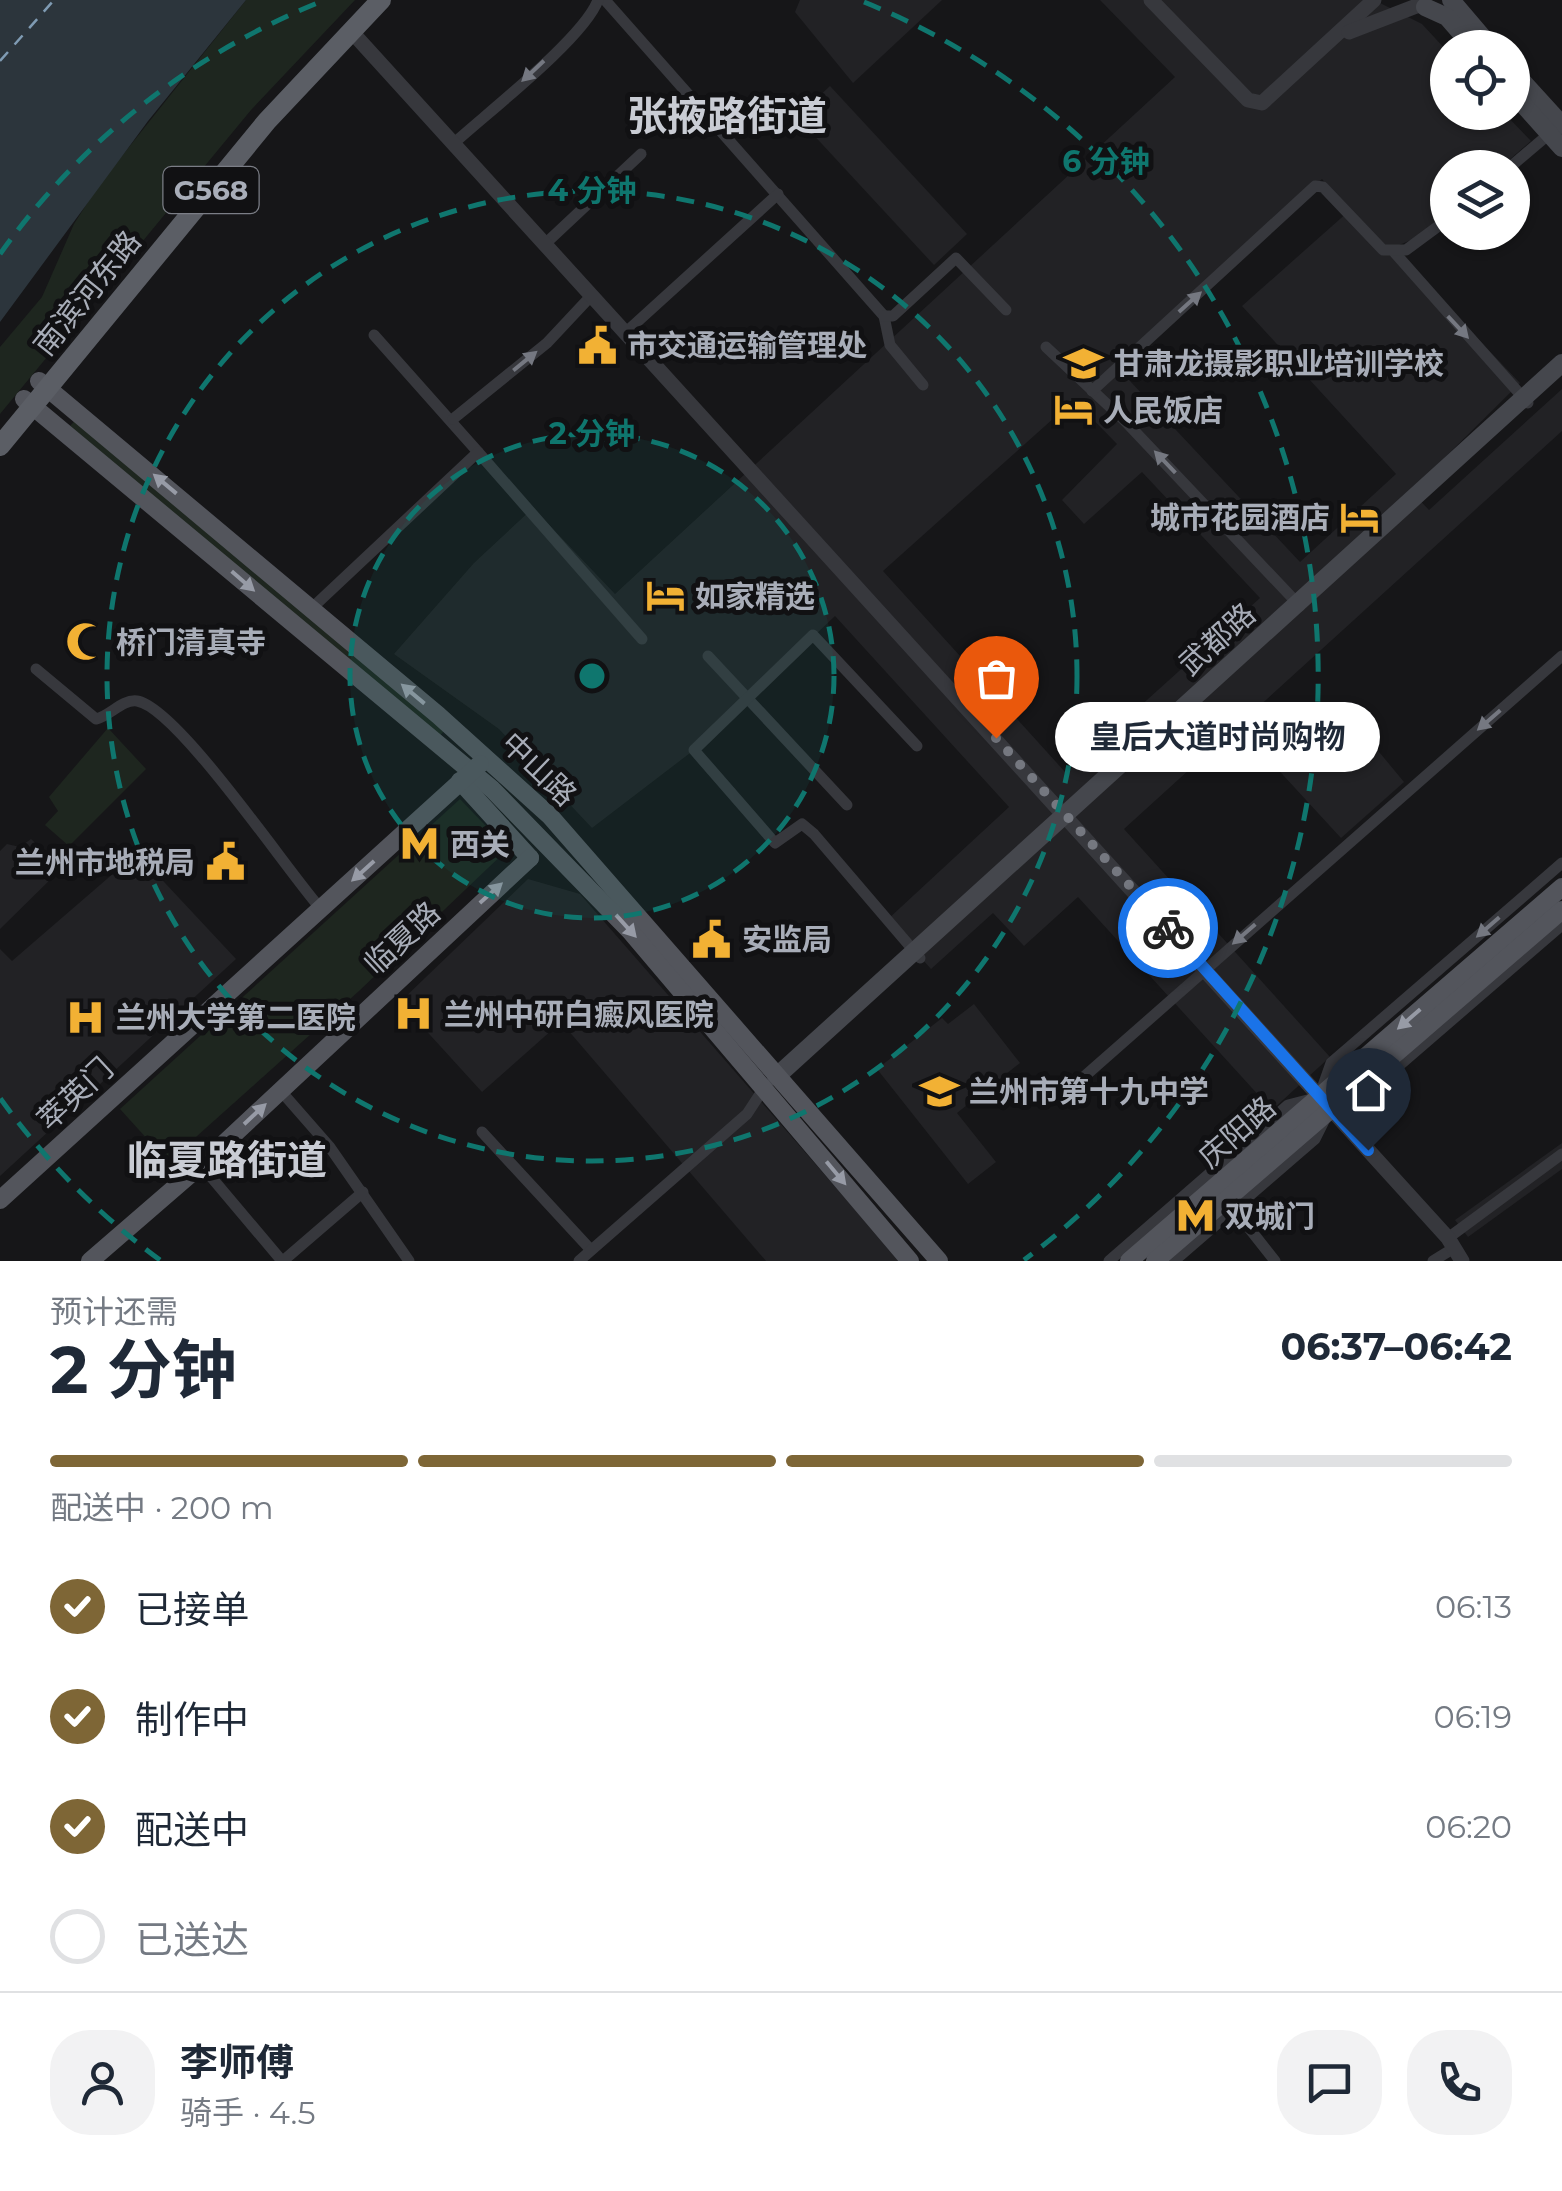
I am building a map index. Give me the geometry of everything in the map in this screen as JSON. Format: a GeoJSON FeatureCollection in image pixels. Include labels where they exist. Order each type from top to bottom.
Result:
{"type":"FeatureCollection","features":[{"type":"Feature","properties":{"kind":"highway","name":"南滨河东路"},"geometry":{"type":"LineString","coordinates":[[0,446],[44,384],[272,104],[369,0]]}},
{"type":"Feature","properties":{"kind":"highway","name":"南滨河东路"},"geometry":{"type":"LineString","coordinates":[[44,384],[267,122],[380,0]]}},
{"type":"Feature","properties":{"kind":"highway","name":"南滨河东路"},"geometry":{"type":"LineString","coordinates":[[0,426],[29,403]]}},
{"type":"Feature","properties":{"kind":"main road"},"geometry":{"type":"LineString","coordinates":[[1451,0],[1477,30]]}},
{"type":"Feature","properties":{"kind":"main road"},"geometry":{"type":"LineString","coordinates":[[1424,3],[1447,17],[1458,30]]}},
{"type":"Feature","properties":{"kind":"main road"},"geometry":{"type":"LineString","coordinates":[[1530,95],[1558,135]]}},
{"type":"Feature","properties":{"kind":"main road"},"geometry":{"type":"LineString","coordinates":[[1530,109],[1558,135]]}},
{"type":"Feature","properties":{"kind":"main road","name":"武都路"},"geometry":{"type":"LineString","coordinates":[[774,1083],[1526,401],[1562,363]]}},
{"type":"Feature","properties":{"kind":"main road","name":"武都路"},"geometry":{"type":"LineString","coordinates":[[1526,401],[1562,376]]}},
{"type":"Feature","properties":{"kind":"main road","name":"中山路"},"geometry":{"type":"LineString","coordinates":[[44,384],[488,757],[572,838],[774,1083],[910,1261]]}},
{"type":"Feature","properties":{"kind":"main road","name":"中山路"},"geometry":{"type":"LineString","coordinates":[[29,403],[428,739],[466,776],[492,788],[939,1261]]}},
{"type":"Feature","properties":{"kind":"main road"},"geometry":{"type":"LineString","coordinates":[[488,757],[492,816]]}},
{"type":"Feature","properties":{"kind":"main road","name":"萃英门"},"geometry":{"type":"LineString","coordinates":[[0,1200],[488,757]]}},
{"type":"Feature","properties":{"kind":"main road"},"geometry":{"type":"LineString","coordinates":[[466,776],[492,816],[530,858],[558,856]]}},
{"type":"Feature","properties":{"kind":"main road","name":"临夏路"},"geometry":{"type":"LineString","coordinates":[[90,1261],[200,1165],[530,858]]}},
{"type":"Feature","properties":{"kind":"main road","name":"庆阳路"},"geometry":{"type":"LineString","coordinates":[[1155,1261],[1562,887]]}},
{"type":"Feature","properties":{"kind":"main road","name":"庆阳路"},"geometry":{"type":"LineString","coordinates":[[1129,1261],[1562,910]]}},
{"type":"Feature","properties":{"kind":"street"},"geometry":{"type":"LineString","coordinates":[[454,144],[560,46],[602,0],[884,316],[890,345],[923,384]]}},
{"type":"Feature","properties":{"kind":"street"},"geometry":{"type":"LineString","coordinates":[[1151,0],[1248,100],[1262,103],[1374,0]]}},
{"type":"Feature","properties":{"kind":"street"},"geometry":{"type":"LineString","coordinates":[[1332,41],[1381,17],[1424,3]]}},
{"type":"Feature","properties":{"kind":"street"},"geometry":{"type":"LineString","coordinates":[[351,31],[1455,1249]]}},
{"type":"Feature","properties":{"kind":"street"},"geometry":{"type":"LineString","coordinates":[[1530,154],[1558,135]]}},
{"type":"Feature","properties":{"kind":"street"},"geometry":{"type":"LineString","coordinates":[[545,244],[641,154]]}},
{"type":"Feature","properties":{"kind":"street"},"geometry":{"type":"LineString","coordinates":[[1092,390],[1315,186],[1323,187],[1384,250],[1395,252],[1419,243],[1430,234]]}},
{"type":"Feature","properties":{"kind":"street"},"geometry":{"type":"LineString","coordinates":[[625,332],[778,194]]}},
{"type":"Feature","properties":{"kind":"street"},"geometry":{"type":"LineString","coordinates":[[1395,252],[1526,401]]}},
{"type":"Feature","properties":{"kind":"street"},"geometry":{"type":"LineString","coordinates":[[884,316],[894,316],[956,258],[1006,310]]}},
{"type":"Feature","properties":{"kind":"street"},"geometry":{"type":"LineString","coordinates":[[453,420],[547,342],[592,296]]}},
{"type":"Feature","properties":{"kind":"street"},"geometry":{"type":"LineString","coordinates":[[374,335],[453,420],[642,639]]}},
{"type":"Feature","properties":{"kind":"street"},"geometry":{"type":"LineString","coordinates":[[1046,347],[1300,606]]}},
{"type":"Feature","properties":{"kind":"street"},"geometry":{"type":"LineString","coordinates":[[312,608],[478,452]]}},
{"type":"Feature","properties":{"kind":"street"},"geometry":{"type":"LineString","coordinates":[[916,746],[813,635],[694,750],[775,843],[802,824],[814,834],[917,955]]}},
{"type":"Feature","properties":{"kind":"street"},"geometry":{"type":"LineString","coordinates":[[708,656],[847,805]]}},
{"type":"Feature","properties":{"kind":"street"},"geometry":{"type":"LineString","coordinates":[[1060,1097],[1562,656]]}},
{"type":"Feature","properties":{"kind":"street"},"geometry":{"type":"LineString","coordinates":[[36,670],[96,719],[131,700],[142,701],[156,712],[184,737],[268,835],[281,863],[322,909]]}},
{"type":"Feature","properties":{"kind":"street"},"geometry":{"type":"LineString","coordinates":[[1174,1261],[1315,1138],[1332,1063],[1562,863]]}},
{"type":"Feature","properties":{"kind":"street"},"geometry":{"type":"LineString","coordinates":[[1109,1261],[1288,1105],[1358,1101],[1562,925]]}},
{"type":"Feature","properties":{"kind":"street"},"geometry":{"type":"LineString","coordinates":[[579,1261],[747,1114],[774,1083]]}},
{"type":"Feature","properties":{"kind":"street"},"geometry":{"type":"LineString","coordinates":[[280,1090],[363,1192],[409,1261]]}},
{"type":"Feature","properties":{"kind":"street"},"geometry":{"type":"LineString","coordinates":[[482,1132],[591,1250]]}},
{"type":"Feature","properties":{"kind":"street"},"geometry":{"type":"LineString","coordinates":[[1433,1261],[1455,1249],[1562,1154]]}},
{"type":"Feature","properties":{"kind":"street"},"geometry":{"type":"LineString","coordinates":[[200,1165],[282,1261],[363,1192]]}},
{"type":"Feature","properties":{"kind":"street"},"geometry":{"type":"LineString","coordinates":[[1234,1209],[1275,1261]]}},
{"type":"Feature","properties":{"kind":"shaded area"},"geometry":{"type":"Polygon","coordinates":[[[0,0],[246,0],[148,121],[0,322],[0,0]]]}},
{"type":"Feature","properties":{"kind":"shaded area"},"geometry":{"type":"Polygon","coordinates":[[[246,0],[355,0],[251,110],[0,414],[0,347],[42,297],[74,224],[98,186],[246,0]]]}},
{"type":"Feature","properties":{"kind":"shaded area"},"geometry":{"type":"Polygon","coordinates":[[[800,0],[942,0],[853,83],[795,12],[800,0]]]}},
{"type":"Feature","properties":{"kind":"shaded area"},"geometry":{"type":"Polygon","coordinates":[[[1100,0],[1374,0],[1422,24],[1430,33],[1430,130],[1520,130],[1531,141],[1521,150],[1430,150],[1430,229],[1385,251],[1403,260],[1520,383],[1411,491],[1429,510],[1562,389],[1562,431],[1124,829],[1330,1057],[1272,1110],[1078,897],[1024,946],[993,913],[931,969],[887,920],[1009,807],[835,616],[694,750],[592,828],[499,729],[394,654],[474,563],[533,508],[615,594],[1175,77],[1100,0]],[[1322,179],[1114,364],[1300,562],[1396,474],[1242,306],[1349,211],[1322,179]],[[1074,400],[883,571],[1066,773],[1260,598],[1142,472],[1084,524],[1062,500],[1117,444],[1074,400]]]}},
{"type":"Feature","properties":{"kind":"shaded area"},"geometry":{"type":"Polygon","coordinates":[[[830,86],[967,234],[934,265],[797,117],[830,86]]]}},
{"type":"Feature","properties":{"kind":"shaded area"},"geometry":{"type":"Polygon","coordinates":[[[77,418],[444,731],[437,739],[70,426],[77,418]]]}},
{"type":"Feature","properties":{"kind":"shaded area"},"geometry":{"type":"Polygon","coordinates":[[[1315,722],[1341,753],[1365,735],[1404,782],[1341,838],[1272,763],[1315,722]]]}},
{"type":"Feature","properties":{"kind":"shaded area"},"geometry":{"type":"Polygon","coordinates":[[[108,728],[146,769],[69,846],[45,825],[58,811],[49,797],[108,728]]]}},
{"type":"Feature","properties":{"kind":"shaded area"},"geometry":{"type":"Polygon","coordinates":[[[460,799],[508,849],[359,991],[168,1162],[120,1109],[460,799]]]}},
{"type":"Feature","properties":{"kind":"shaded area"},"geometry":{"type":"Polygon","coordinates":[[[31,839],[62,868],[0,929],[0,851],[7,844],[20,847],[31,839]]]}},
{"type":"Feature","properties":{"kind":"shaded area","name":"兰州大学第二医院"},"geometry":{"type":"Polygon","coordinates":[[[137,853],[236,959],[0,1176],[0,949],[12,961],[137,853]]]}},
{"type":"Feature","properties":{"kind":"shaded area"},"geometry":{"type":"Polygon","coordinates":[[[528,879],[580,894],[900,1261],[766,1261],[561,1022],[482,1092],[400,1002],[528,879]]]}},
{"type":"Feature","properties":{"kind":"shaded area","name":"兰州市第十九中学"},"geometry":{"type":"Polygon","coordinates":[[[974,1004],[1020,1063],[957,1113],[996,1162],[968,1184],[877,1069],[942,1018],[948,1024],[974,1004]]]}},
{"type":"Feature","properties":{"kind":"shaded area"},"geometry":{"type":"Polygon","coordinates":[[[1562,1143],[1562,1169],[1468,1237],[1455,1220],[1562,1143]]]}},
{"type":"Feature","properties":{"kind":"ferry route"},"geometry":{"type":"LineString","coordinates":[[0,61],[54,0]]}},
{"type":"Feature","properties":{"kind":"way so far"},"geometry":{"type":"LineString","coordinates":[[996,738],[1168,928]]}},
{"type":"Feature","properties":{"kind":"place","name":"市交通运输管理处"},"geometry":{"type":"Point","coordinates":[597,345]}},
{"type":"Feature","properties":{"kind":"place","name":"甘肃龙摄影职业培训学校"},"geometry":{"type":"Point","coordinates":[1084,363]}},
{"type":"Feature","properties":{"kind":"place","name":"人民饭店"},"geometry":{"type":"Point","coordinates":[1073,410]}},
{"type":"Feature","properties":{"kind":"place","name":"城市花园酒店"},"geometry":{"type":"Point","coordinates":[1360,517]}},
{"type":"Feature","properties":{"kind":"place","name":"如家精选"},"geometry":{"type":"Point","coordinates":[665,596]}},
{"type":"Feature","properties":{"kind":"place","name":"桥门清真寺"},"geometry":{"type":"Point","coordinates":[86,642]}},
{"type":"Feature","properties":{"kind":"place","name":"皇后大道时尚购物"},"geometry":{"type":"Point","coordinates":[996,738]}},
{"type":"Feature","properties":{"kind":"place","name":"西关"},"geometry":{"type":"Point","coordinates":[420,844]}},
{"type":"Feature","properties":{"kind":"place","name":"兰州市地税局"},"geometry":{"type":"Point","coordinates":[225,862]}},
{"type":"Feature","properties":{"kind":"place","name":"安监局"},"geometry":{"type":"Point","coordinates":[712,939]}},
{"type":"Feature","properties":{"kind":"place","name":"兰州中研白癜风医院"},"geometry":{"type":"Point","coordinates":[414,1014]}},
{"type":"Feature","properties":{"kind":"place","name":"兰州大学第二医院"},"geometry":{"type":"Point","coordinates":[86,1017]}},
{"type":"Feature","properties":{"kind":"place","name":"兰州市第十九中学"},"geometry":{"type":"Point","coordinates":[939,1091]}},
{"type":"Feature","properties":{"kind":"place","name":"双城门"},"geometry":{"type":"Point","coordinates":[1195,1216]}},
{"type":"Feature","properties":{"kind":"district","name":"张掖路街道"},"geometry":{"type":"Point","coordinates":[727,115]}},
{"type":"Feature","properties":{"kind":"district","name":"临夏路街道"},"geometry":{"type":"Point","coordinates":[227,1159]}},
{"type":"Feature","properties":{"kind":"route"},"geometry":{"type":"LineString","coordinates":[[1168,928],[1368,1150]]}}]}
